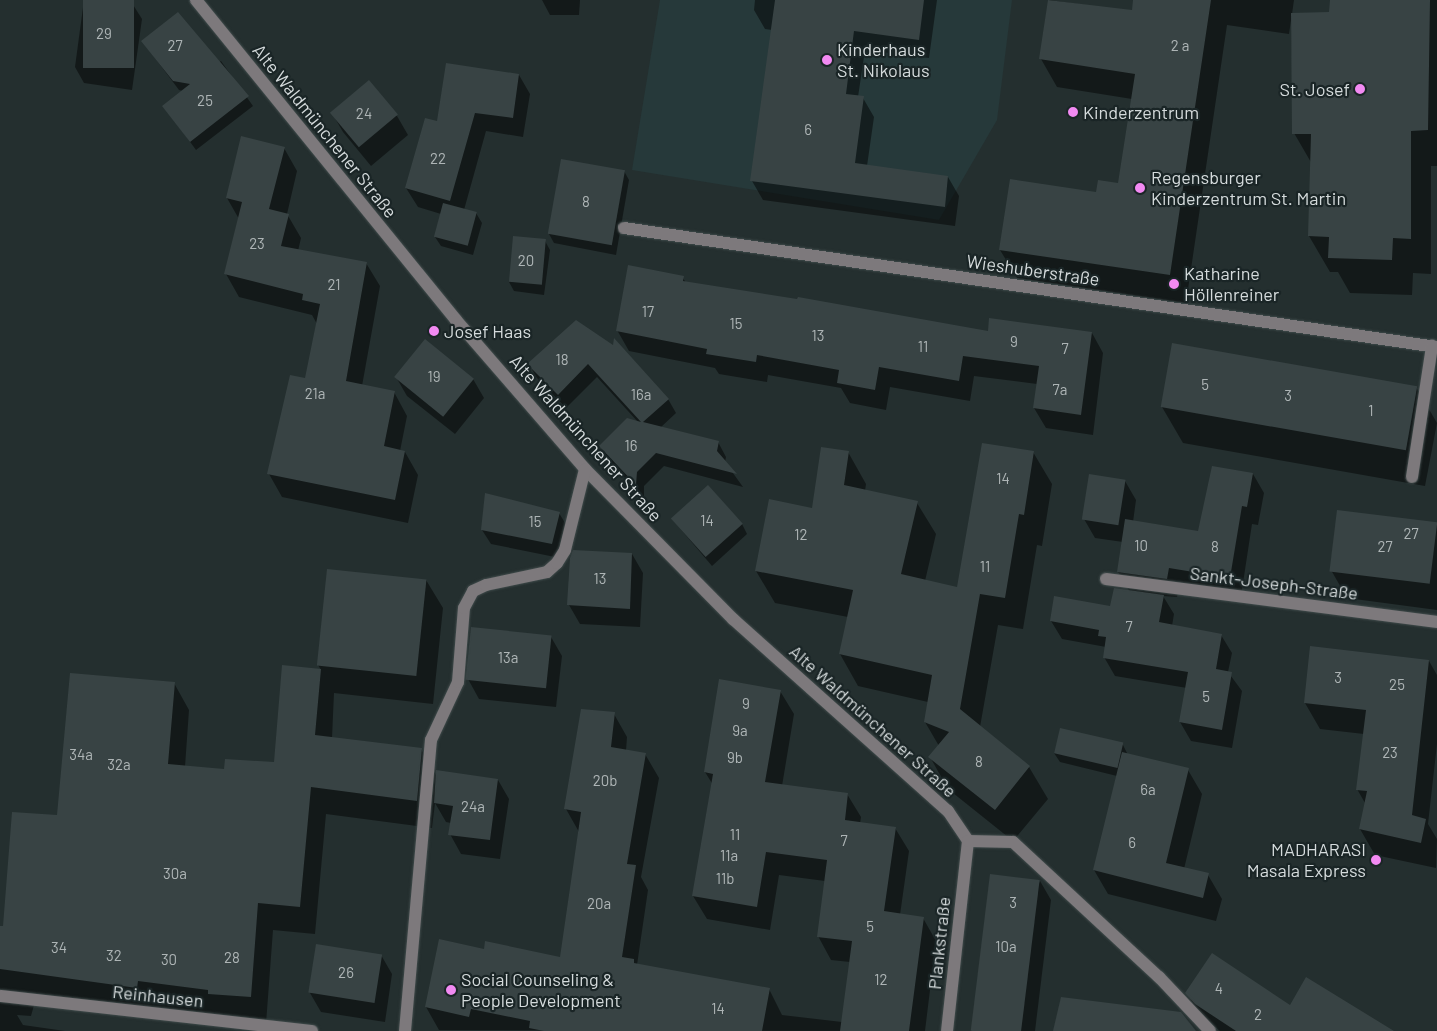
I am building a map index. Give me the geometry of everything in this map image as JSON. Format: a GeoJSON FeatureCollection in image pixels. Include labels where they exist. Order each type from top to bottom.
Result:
{"type":"FeatureCollection","features":[{"type":"Feature","properties":{"kind":"street","name":"Alte Waldmünchener Straße"},"geometry":{"type":"LineString","coordinates":[[196,0],[456,320],[586,469],[733,619],[948,811],[968,842]]}},
{"type":"Feature","properties":{"kind":"street","name":"Wieshuberstraße"},"geometry":{"type":"LineString","coordinates":[[624,228],[1434,346]]}},
{"type":"Feature","properties":{"kind":"street"},"geometry":{"type":"LineString","coordinates":[[1412,477],[1434,346]]}},
{"type":"Feature","properties":{"kind":"street"},"geometry":{"type":"LineString","coordinates":[[405,1031],[431,740],[458,682],[464,608],[472,591],[547,572],[557,563],[565,550],[586,469]]}},
{"type":"Feature","properties":{"kind":"street","name":"Sankt-Joseph-Straße"},"geometry":{"type":"LineString","coordinates":[[1106,579],[1437,622]]}},
{"type":"Feature","properties":{"kind":"street"},"geometry":{"type":"LineString","coordinates":[[968,842],[1013,842],[1158,977],[1210,1031]]}},
{"type":"Feature","properties":{"kind":"street","name":"Plankstraße"},"geometry":{"type":"LineString","coordinates":[[947,1031],[968,842]]}},
{"type":"Feature","properties":{"kind":"street","name":"Reinhausen"},"geometry":{"type":"LineString","coordinates":[[0,996],[312,1031]]}},
{"type":"Feature","properties":{"kind":"shaded area","name":"Kinderhaus St. Nikolaus"},"geometry":{"type":"Polygon","coordinates":[[[660,0],[1012,0],[997,120],[939,220],[632,170],[660,0]]]}},
{"type":"Feature","properties":{"kind":"building"},"geometry":{"type":"Polygon","coordinates":[[[83,0],[134,0],[134,68],[83,68],[83,0]]]}},
{"type":"Feature","properties":{"kind":"building","name":"Kinderhaus St. Nikolaus"},"geometry":{"type":"Polygon","coordinates":[[[775,0],[924,0],[919,40],[854,31],[846,94],[864,96],[855,163],[948,176],[945,207],[750,181],[775,0]]]}},
{"type":"Feature","properties":{"kind":"building","name":"Regensburger Kinderzentrum St. Martin"},"geometry":{"type":"Polygon","coordinates":[[[1048,0],[1132,10],[1133,0],[1211,0],[1170,275],[999,250],[1010,179],[1096,192],[1098,180],[1118,183],[1135,74],[1039,59],[1048,0]]]}},
{"type":"Feature","properties":{"kind":"building","name":"St. Josef"},"geometry":{"type":"Polygon","coordinates":[[[1330,0],[1430,0],[1428,130],[1411,131],[1411,239],[1393,238],[1392,260],[1328,258],[1329,237],[1308,236],[1311,134],[1292,134],[1291,13],[1329,12],[1330,0]]]}},
{"type":"Feature","properties":{"kind":"building"},"geometry":{"type":"Polygon","coordinates":[[[178,12],[249,96],[190,142],[162,106],[190,84],[173,81],[141,41],[178,12]]]}},
{"type":"Feature","properties":{"kind":"building"},"geometry":{"type":"Polygon","coordinates":[[[446,63],[519,74],[513,118],[475,113],[450,201],[405,188],[425,118],[437,121],[446,63]]]}},
{"type":"Feature","properties":{"kind":"building"},"geometry":{"type":"Polygon","coordinates":[[[369,80],[398,114],[359,147],[330,113],[369,80]]]}},
{"type":"Feature","properties":{"kind":"building"},"geometry":{"type":"Polygon","coordinates":[[[241,136],[285,147],[269,209],[289,214],[281,246],[367,262],[346,381],[395,391],[384,446],[405,451],[395,500],[267,474],[290,375],[305,378],[320,304],[302,300],[303,294],[224,274],[242,202],[226,198],[241,136]]]}},
{"type":"Feature","properties":{"kind":"building"},"geometry":{"type":"Polygon","coordinates":[[[561,159],[625,170],[612,245],[548,234],[561,159]]]}},
{"type":"Feature","properties":{"kind":"building"},"geometry":{"type":"Polygon","coordinates":[[[443,203],[477,212],[468,246],[434,237],[443,203]]]}},
{"type":"Feature","properties":{"kind":"building"},"geometry":{"type":"Polygon","coordinates":[[[513,236],[546,239],[542,285],[509,282],[513,236]]]}},
{"type":"Feature","properties":{"kind":"building"},"geometry":{"type":"Polygon","coordinates":[[[628,265],[684,276],[683,281],[797,299],[798,297],[988,331],[989,318],[1092,332],[1081,415],[1033,408],[1039,366],[963,356],[959,381],[879,367],[875,390],[837,383],[839,370],[757,355],[756,362],[706,354],[707,349],[616,331],[628,265]]]}},
{"type":"Feature","properties":{"kind":"building"},"geometry":{"type":"Polygon","coordinates":[[[576,320],[613,345],[614,338],[669,399],[643,422],[719,441],[717,451],[737,474],[656,453],[637,472],[636,485],[599,446],[627,418],[641,422],[588,364],[558,395],[527,364],[576,320]]]}},
{"type":"Feature","properties":{"kind":"building"},"geometry":{"type":"Polygon","coordinates":[[[425,339],[474,379],[443,417],[394,377],[425,339]]]}},
{"type":"Feature","properties":{"kind":"building"},"geometry":{"type":"Polygon","coordinates":[[[1172,343],[1417,386],[1406,450],[1161,407],[1172,343]]]}},
{"type":"Feature","properties":{"kind":"building"},"geometry":{"type":"Polygon","coordinates":[[[982,443],[1034,451],[1024,515],[1019,514],[1005,598],[980,594],[960,709],[1030,766],[995,810],[928,757],[949,732],[924,722],[932,675],[839,654],[853,590],[755,571],[769,499],[812,508],[821,447],[849,451],[844,485],[918,501],[901,574],[957,587],[982,443]]]}},
{"type":"Feature","properties":{"kind":"building"},"geometry":{"type":"Polygon","coordinates":[[[1212,466],[1253,473],[1247,507],[1242,506],[1230,578],[1169,568],[1167,579],[1117,572],[1125,519],[1198,531],[1212,466]]]}},
{"type":"Feature","properties":{"kind":"building"},"geometry":{"type":"Polygon","coordinates":[[[1089,474],[1126,480],[1118,525],[1082,519],[1089,474]]]}},
{"type":"Feature","properties":{"kind":"building"},"geometry":{"type":"Polygon","coordinates":[[[708,485],[743,524],[706,557],[671,518],[708,485]]]}},
{"type":"Feature","properties":{"kind":"building"},"geometry":{"type":"Polygon","coordinates":[[[485,493],[560,512],[552,544],[481,530],[485,493]]]}},
{"type":"Feature","properties":{"kind":"building"},"geometry":{"type":"Polygon","coordinates":[[[1337,510],[1437,522],[1430,584],[1329,572],[1337,510]]]}},
{"type":"Feature","properties":{"kind":"building"},"geometry":{"type":"Polygon","coordinates":[[[573,550],[632,553],[630,609],[567,605],[570,558],[573,550]]]}},
{"type":"Feature","properties":{"kind":"building"},"geometry":{"type":"Polygon","coordinates":[[[327,569],[426,579],[416,676],[317,665],[327,569]]]}},
{"type":"Feature","properties":{"kind":"building"},"geometry":{"type":"Polygon","coordinates":[[[1114,588],[1164,595],[1159,622],[1222,634],[1216,669],[1232,672],[1222,730],[1179,722],[1188,672],[1103,658],[1106,637],[1098,636],[1099,630],[1050,621],[1054,596],[1110,606],[1114,588]]]}},
{"type":"Feature","properties":{"kind":"building"},"geometry":{"type":"Polygon","coordinates":[[[471,627],[552,635],[546,688],[465,680],[471,627]]]}},
{"type":"Feature","properties":{"kind":"building"},"geometry":{"type":"Polygon","coordinates":[[[1310,646],[1429,660],[1412,815],[1426,819],[1421,843],[1359,829],[1367,791],[1356,790],[1366,710],[1304,703],[1310,646]]]}},
{"type":"Feature","properties":{"kind":"building"},"geometry":{"type":"Polygon","coordinates":[[[282,665],[321,669],[315,735],[422,748],[417,801],[311,787],[300,907],[258,903],[251,997],[208,994],[208,990],[138,981],[137,988],[0,969],[0,926],[3,926],[12,812],[57,815],[70,673],[175,682],[168,764],[224,769],[225,759],[274,762],[282,665]]]}},
{"type":"Feature","properties":{"kind":"building"},"geometry":{"type":"Polygon","coordinates":[[[719,679],[781,690],[765,782],[848,793],[845,820],[896,827],[884,911],[924,917],[909,1031],[840,1031],[852,941],[817,937],[827,860],[766,852],[757,907],[692,896],[713,774],[704,772],[719,679]]]}},
{"type":"Feature","properties":{"kind":"building"},"geometry":{"type":"Polygon","coordinates":[[[581,709],[615,712],[611,747],[646,753],[627,864],[636,865],[622,957],[634,959],[634,963],[770,988],[762,1031],[544,1031],[529,1028],[530,1021],[471,1009],[469,1017],[425,1007],[439,939],[484,949],[485,941],[560,957],[581,812],[564,809],[581,709]]]}},
{"type":"Feature","properties":{"kind":"building"},"geometry":{"type":"Polygon","coordinates":[[[1060,728],[1123,743],[1117,768],[1054,753],[1060,728]]]}},
{"type":"Feature","properties":{"kind":"building"},"geometry":{"type":"Polygon","coordinates":[[[1122,752],[1189,768],[1166,863],[1209,873],[1203,898],[1093,870],[1122,752]]]}},
{"type":"Feature","properties":{"kind":"building"},"geometry":{"type":"Polygon","coordinates":[[[436,770],[498,779],[490,840],[448,835],[453,806],[434,803],[436,770]]]}},
{"type":"Feature","properties":{"kind":"building"},"geometry":{"type":"Polygon","coordinates":[[[990,874],[1040,880],[1021,1031],[971,1031],[990,874]]]}},
{"type":"Feature","properties":{"kind":"building"},"geometry":{"type":"Polygon","coordinates":[[[316,944],[382,954],[375,1003],[308,992],[316,944]]]}},
{"type":"Feature","properties":{"kind":"building"},"geometry":{"type":"Polygon","coordinates":[[[1212,953],[1290,1005],[1306,977],[1394,1031],[1236,1031],[1195,1004],[1185,993],[1212,953]]]}},
{"type":"Feature","properties":{"kind":"building"},"geometry":{"type":"Polygon","coordinates":[[[1061,997],[1181,1012],[1196,1031],[1053,1031],[1061,997]]]}},
{"type":"Feature","properties":{"kind":"place","name":"Kinderhaus St. Nikolaus"},"geometry":{"type":"Point","coordinates":[827,60]}},
{"type":"Feature","properties":{"kind":"place","name":"St. Josef"},"geometry":{"type":"Point","coordinates":[1360,89]}},
{"type":"Feature","properties":{"kind":"place","name":"Kinderzentrum"},"geometry":{"type":"Point","coordinates":[1073,112]}},
{"type":"Feature","properties":{"kind":"place","name":"Regensburger Kinderzentrum St. Martin"},"geometry":{"type":"Point","coordinates":[1140,188]}},
{"type":"Feature","properties":{"kind":"place","name":"Katharine Höllenreiner"},"geometry":{"type":"Point","coordinates":[1174,284]}},
{"type":"Feature","properties":{"kind":"place","name":"Josef Haas"},"geometry":{"type":"Point","coordinates":[434,331]}},
{"type":"Feature","properties":{"kind":"place","name":"MADHARASI Masala Express"},"geometry":{"type":"Point","coordinates":[1376,860]}},
{"type":"Feature","properties":{"kind":"place","name":"Social Counseling & People Development"},"geometry":{"type":"Point","coordinates":[451,990]}}]}
